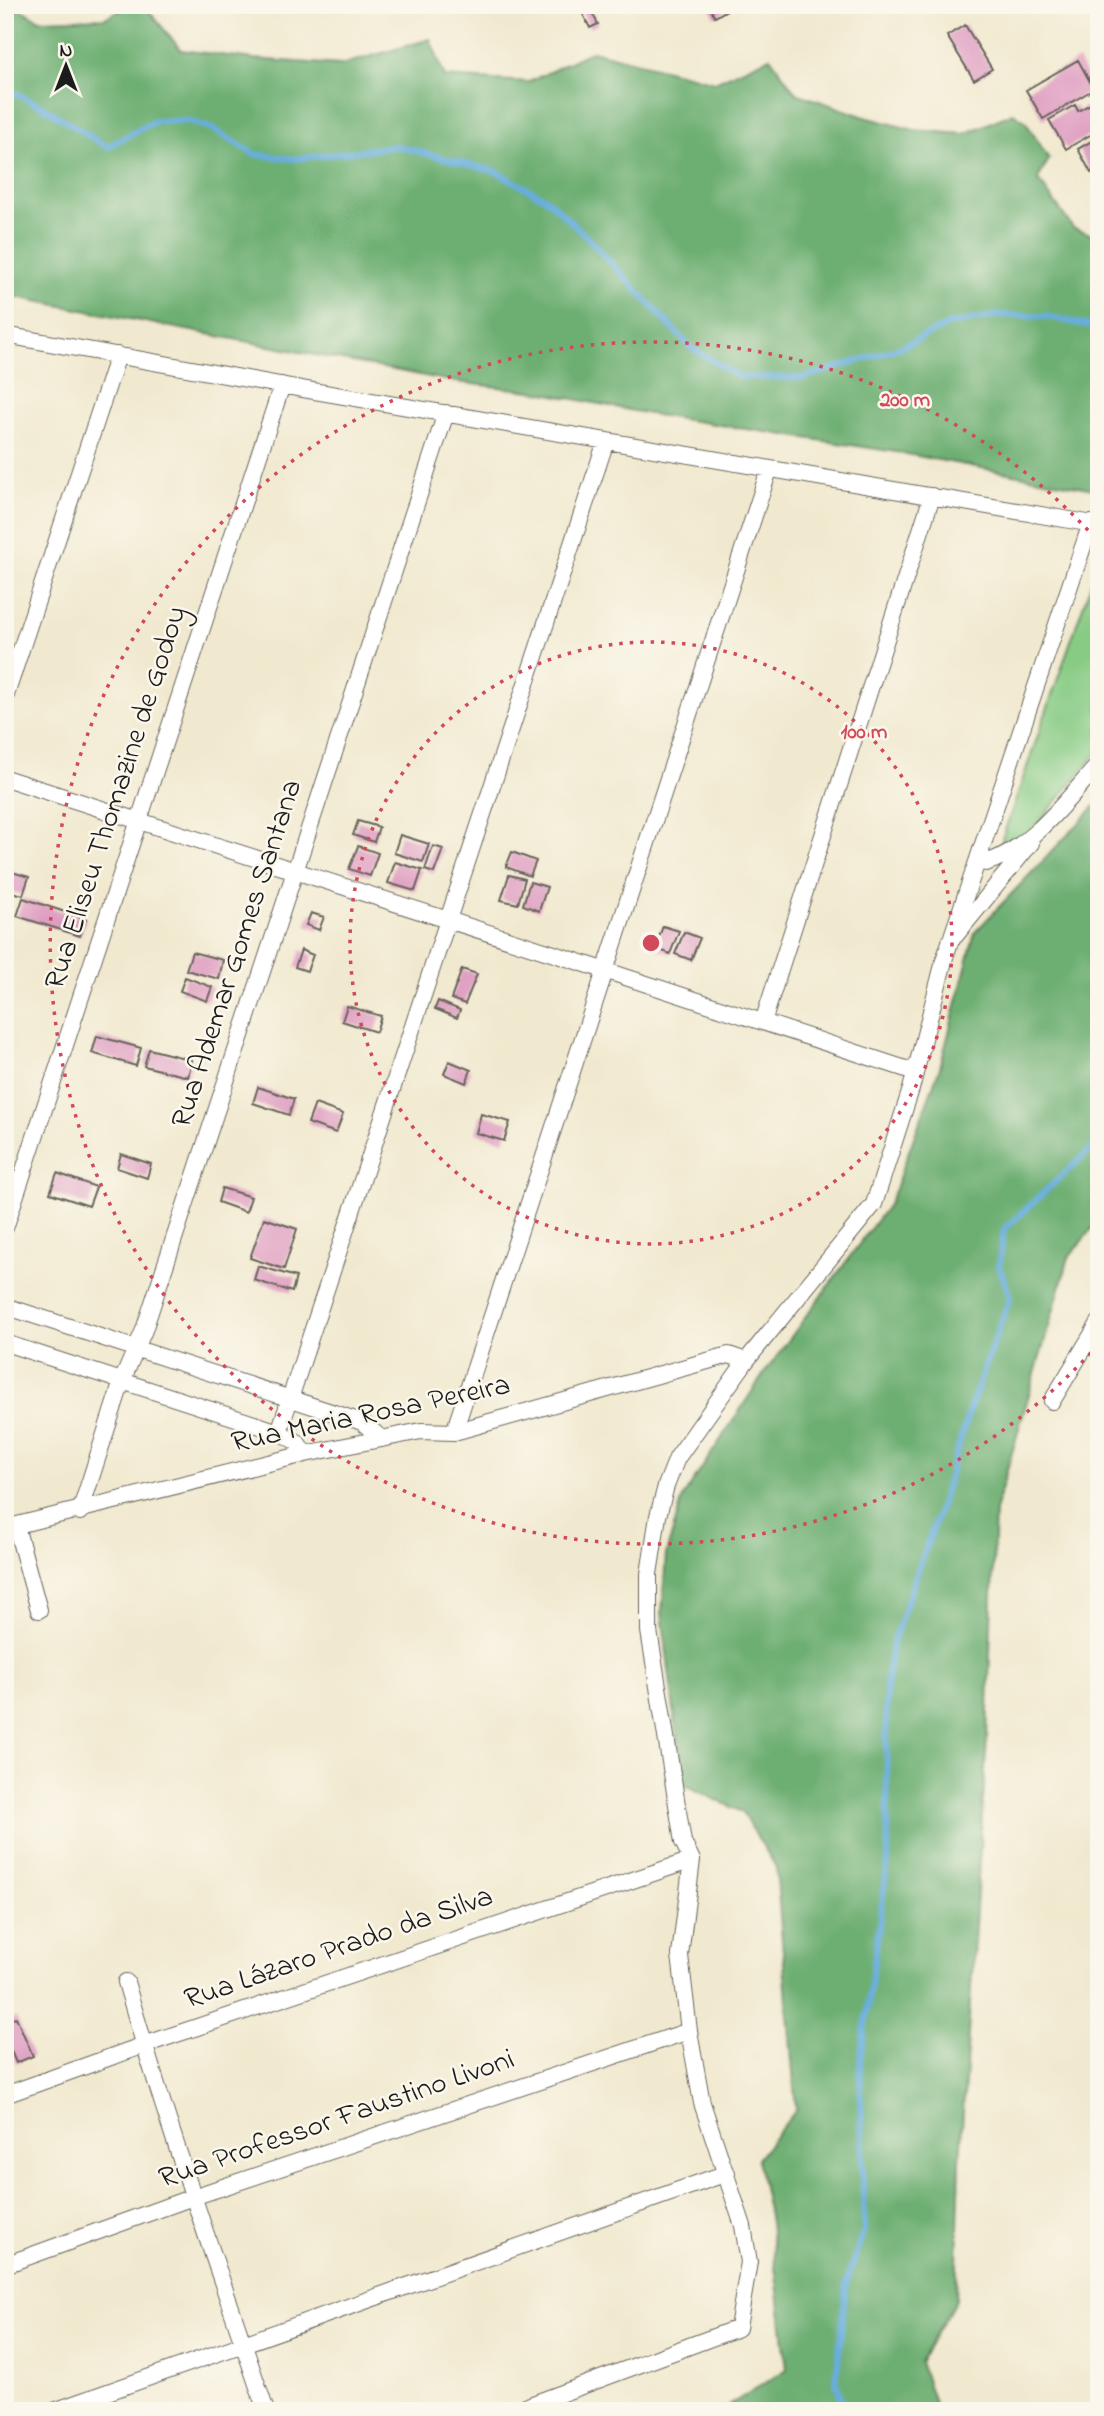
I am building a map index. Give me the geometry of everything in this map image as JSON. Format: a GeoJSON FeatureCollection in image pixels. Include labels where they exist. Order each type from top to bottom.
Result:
{"type":"FeatureCollection","features":[{"type":"Feature","properties":{"kind":"street"},"geometry":{"type":"LineString","coordinates":[[5,335],[769,470],[1095,524],[950,942],[915,1072],[874,1203],[746,1361],[677,1458],[658,1516],[649,1574],[649,1631],[683,1842],[692,1860],[680,1955],[689,2031],[702,2103],[727,2172],[743,2227],[749,2262],[738,2328],[514,2411]]}},
{"type":"Feature","properties":{"kind":"street"},"geometry":{"type":"LineString","coordinates":[[5,698],[118,355]]}},
{"type":"Feature","properties":{"kind":"street","name":"Rua Eliseu Thomazine de Godoy"},"geometry":{"type":"LineString","coordinates":[[5,1228],[282,385]]}},
{"type":"Feature","properties":{"kind":"street","name":"Rua Ademar Gomes Santana"},"geometry":{"type":"LineString","coordinates":[[80,1511],[122,1381],[137,1349],[446,413]]}},
{"type":"Feature","properties":{"kind":"street"},"geometry":{"type":"LineString","coordinates":[[279,1432],[606,441]]}},
{"type":"Feature","properties":{"kind":"street"},"geometry":{"type":"LineString","coordinates":[[454,1432],[769,470]]}},
{"type":"Feature","properties":{"kind":"street"},"geometry":{"type":"LineString","coordinates":[[763,1022],[932,496]]}},
{"type":"Feature","properties":{"kind":"street"},"geometry":{"type":"LineString","coordinates":[[950,942],[1042,826],[1099,764]]}},
{"type":"Feature","properties":{"kind":"street"},"geometry":{"type":"LineString","coordinates":[[5,778],[915,1072]]}},
{"type":"Feature","properties":{"kind":"street"},"geometry":{"type":"LineString","coordinates":[[981,849],[982,859],[986,863],[997,859],[1042,826]]}},
{"type":"Feature","properties":{"kind":"street"},"geometry":{"type":"LineString","coordinates":[[5,1306],[362,1422],[382,1439]]}},
{"type":"Feature","properties":{"kind":"street"},"geometry":{"type":"LineString","coordinates":[[1052,1401],[1094,1342],[1099,1323]]}},
{"type":"Feature","properties":{"kind":"street"},"geometry":{"type":"LineString","coordinates":[[5,1343],[279,1432],[297,1442],[305,1454]]}},
{"type":"Feature","properties":{"kind":"street","name":"Rua Maria Rosa Pereira"},"geometry":{"type":"LineString","coordinates":[[11,1527],[305,1454],[421,1431],[454,1432],[729,1355],[746,1361]]}},
{"type":"Feature","properties":{"kind":"street"},"geometry":{"type":"LineString","coordinates":[[11,1527],[39,1611]]}},
{"type":"Feature","properties":{"kind":"street","name":"Rua Lázaro Prado da Silva"},"geometry":{"type":"LineString","coordinates":[[5,2095],[144,2045],[692,1860]]}},
{"type":"Feature","properties":{"kind":"street"},"geometry":{"type":"LineString","coordinates":[[126,1982],[193,2197],[266,2411]]}},
{"type":"Feature","properties":{"kind":"street","name":"Rua Professor Faustino Livoni"},"geometry":{"type":"LineString","coordinates":[[5,2265],[193,2197],[689,2031]]}},
{"type":"Feature","properties":{"kind":"street"},"geometry":{"type":"LineString","coordinates":[[54,2411],[727,2172]]}},
{"type":"Feature","properties":{"kind":"green space"},"geometry":{"type":"Polygon","coordinates":[[[5,5],[12,5],[40,20],[105,18],[130,5],[144,5],[181,50],[254,59],[341,65],[430,39],[445,77],[529,82],[592,51],[715,82],[770,57],[796,93],[865,117],[914,130],[964,134],[1013,113],[1025,121],[1049,159],[1038,179],[1073,228],[1099,237],[1099,490],[896,452],[649,414],[539,392],[456,382],[5,295],[5,5]]]}},
{"type":"Feature","properties":{"kind":"green space"},"geometry":{"type":"Polygon","coordinates":[[[1099,560],[1099,751],[1017,848],[1004,847],[1002,839],[1099,560]]]}},
{"type":"Feature","properties":{"kind":"green space"},"geometry":{"type":"Polygon","coordinates":[[[1099,802],[1099,1220],[1069,1257],[995,1511],[987,1738],[960,2160],[956,2300],[920,2362],[937,2411],[728,2411],[728,2406],[787,2369],[769,2215],[757,2159],[796,2110],[776,1867],[742,1812],[683,1784],[662,1613],[666,1554],[683,1497],[763,1375],[890,1202],[940,1067],[975,932],[1099,802]]]}},
{"type":"Feature","properties":{"kind":"building"},"geometry":{"type":"Polygon","coordinates":[[[578,5],[588,5],[598,24],[590,28],[578,5]]]}},
{"type":"Feature","properties":{"kind":"building"},"geometry":{"type":"Polygon","coordinates":[[[708,5],[735,5],[715,17],[708,5]]]}},
{"type":"Feature","properties":{"kind":"building"},"geometry":{"type":"Polygon","coordinates":[[[965,25],[992,69],[974,80],[947,36],[965,25]]]}},
{"type":"Feature","properties":{"kind":"building"},"geometry":{"type":"Polygon","coordinates":[[[1078,60],[1094,89],[1043,119],[1026,90],[1078,60]]]}},
{"type":"Feature","properties":{"kind":"building"},"geometry":{"type":"Polygon","coordinates":[[[1099,99],[1099,130],[1066,149],[1049,120],[1075,105],[1078,111],[1099,99]]]}},
{"type":"Feature","properties":{"kind":"building"},"geometry":{"type":"Polygon","coordinates":[[[1099,137],[1099,169],[1091,173],[1078,149],[1099,137]]]}},
{"type":"Feature","properties":{"kind":"building"},"geometry":{"type":"Polygon","coordinates":[[[358,821],[379,827],[374,842],[353,835],[358,821]]]}},
{"type":"Feature","properties":{"kind":"building"},"geometry":{"type":"Polygon","coordinates":[[[400,835],[429,844],[423,862],[394,853],[400,835]]]}},
{"type":"Feature","properties":{"kind":"building"},"geometry":{"type":"Polygon","coordinates":[[[358,846],[378,853],[370,876],[349,869],[358,846]]]}},
{"type":"Feature","properties":{"kind":"building"},"geometry":{"type":"Polygon","coordinates":[[[433,846],[443,849],[434,873],[425,870],[433,846]]]}},
{"type":"Feature","properties":{"kind":"building"},"geometry":{"type":"Polygon","coordinates":[[[512,852],[536,861],[530,876],[506,867],[512,852]]]}},
{"type":"Feature","properties":{"kind":"building"},"geometry":{"type":"Polygon","coordinates":[[[395,862],[422,870],[415,891],[388,883],[395,862]]]}},
{"type":"Feature","properties":{"kind":"building"},"geometry":{"type":"Polygon","coordinates":[[[5,870],[29,877],[23,895],[5,890],[5,870]]]}},
{"type":"Feature","properties":{"kind":"building"},"geometry":{"type":"Polygon","coordinates":[[[509,875],[525,879],[518,904],[501,900],[509,875]]]}},
{"type":"Feature","properties":{"kind":"building"},"geometry":{"type":"Polygon","coordinates":[[[530,882],[547,887],[539,911],[523,905],[530,882]]]}},
{"type":"Feature","properties":{"kind":"building"},"geometry":{"type":"Polygon","coordinates":[[[23,898],[86,919],[80,936],[17,916],[23,898]]]}},
{"type":"Feature","properties":{"kind":"building"},"geometry":{"type":"Polygon","coordinates":[[[311,913],[324,917],[319,930],[306,925],[311,913]]]}},
{"type":"Feature","properties":{"kind":"building"},"geometry":{"type":"Polygon","coordinates":[[[663,926],[679,931],[670,954],[655,948],[663,926]]]}},
{"type":"Feature","properties":{"kind":"building"},"geometry":{"type":"Polygon","coordinates":[[[684,932],[700,938],[691,960],[675,954],[684,932]]]}},
{"type":"Feature","properties":{"kind":"building"},"geometry":{"type":"Polygon","coordinates":[[[301,950],[313,955],[307,971],[295,967],[301,950]]]}},
{"type":"Feature","properties":{"kind":"building"},"geometry":{"type":"Polygon","coordinates":[[[192,952],[223,960],[219,979],[186,970],[192,952]]]}},
{"type":"Feature","properties":{"kind":"building"},"geometry":{"type":"Polygon","coordinates":[[[462,969],[477,974],[465,1004],[451,999],[462,969]]]}},
{"type":"Feature","properties":{"kind":"building"},"geometry":{"type":"Polygon","coordinates":[[[185,977],[212,987],[207,1001],[180,991],[185,977]]]}},
{"type":"Feature","properties":{"kind":"building"},"geometry":{"type":"Polygon","coordinates":[[[438,1001],[460,1010],[457,1018],[435,1009],[438,1001]]]}},
{"type":"Feature","properties":{"kind":"building"},"geometry":{"type":"Polygon","coordinates":[[[347,1006],[381,1016],[376,1032],[342,1021],[347,1006]]]}},
{"type":"Feature","properties":{"kind":"building"},"geometry":{"type":"Polygon","coordinates":[[[97,1036],[141,1048],[136,1066],[92,1053],[97,1036]]]}},
{"type":"Feature","properties":{"kind":"building"},"geometry":{"type":"Polygon","coordinates":[[[149,1049],[192,1060],[188,1077],[144,1066],[149,1049]]]}},
{"type":"Feature","properties":{"kind":"building"},"geometry":{"type":"Polygon","coordinates":[[[449,1061],[471,1070],[466,1083],[444,1074],[449,1061]]]}},
{"type":"Feature","properties":{"kind":"building"},"geometry":{"type":"Polygon","coordinates":[[[258,1087],[294,1099],[289,1115],[253,1103],[258,1087]]]}},
{"type":"Feature","properties":{"kind":"building"},"geometry":{"type":"Polygon","coordinates":[[[315,1104],[343,1114],[336,1133],[308,1123],[315,1104]]]}},
{"type":"Feature","properties":{"kind":"building"},"geometry":{"type":"Polygon","coordinates":[[[481,1114],[510,1122],[504,1141],[476,1133],[481,1114]]]}},
{"type":"Feature","properties":{"kind":"building"},"geometry":{"type":"Polygon","coordinates":[[[121,1154],[151,1164],[147,1178],[117,1168],[121,1154]]]}},
{"type":"Feature","properties":{"kind":"building"},"geometry":{"type":"Polygon","coordinates":[[[57,1173],[96,1187],[89,1206],[50,1193],[57,1173]]]}},
{"type":"Feature","properties":{"kind":"building"},"geometry":{"type":"Polygon","coordinates":[[[222,1188],[251,1197],[246,1212],[218,1202],[222,1188]]]}},
{"type":"Feature","properties":{"kind":"building"},"geometry":{"type":"Polygon","coordinates":[[[264,1218],[297,1229],[284,1269],[250,1258],[264,1218]]]}},
{"type":"Feature","properties":{"kind":"building"},"geometry":{"type":"Polygon","coordinates":[[[258,1266],[296,1277],[292,1292],[254,1280],[258,1266]]]}},
{"type":"Feature","properties":{"kind":"building"},"geometry":{"type":"Polygon","coordinates":[[[16,2017],[33,2056],[16,2063],[5,2037],[5,2022],[16,2017]]]}},
{"type":"Feature","properties":{"kind":"waterway"},"geometry":{"type":"LineString","coordinates":[[5,88],[45,108],[107,147],[155,121],[189,121],[213,129],[254,154],[294,159],[397,146],[497,172],[548,200],[589,239],[690,347],[739,377],[803,378],[899,348],[950,324],[1000,315],[1045,316],[1099,328]]}},
{"type":"Feature","properties":{"kind":"waterway"},"geometry":{"type":"LineString","coordinates":[[845,2411],[836,2382],[846,2284],[864,2230],[860,2061],[888,1860],[886,1688],[892,1644],[1010,1297],[999,1266],[1004,1229],[1099,1142]]}}]}
